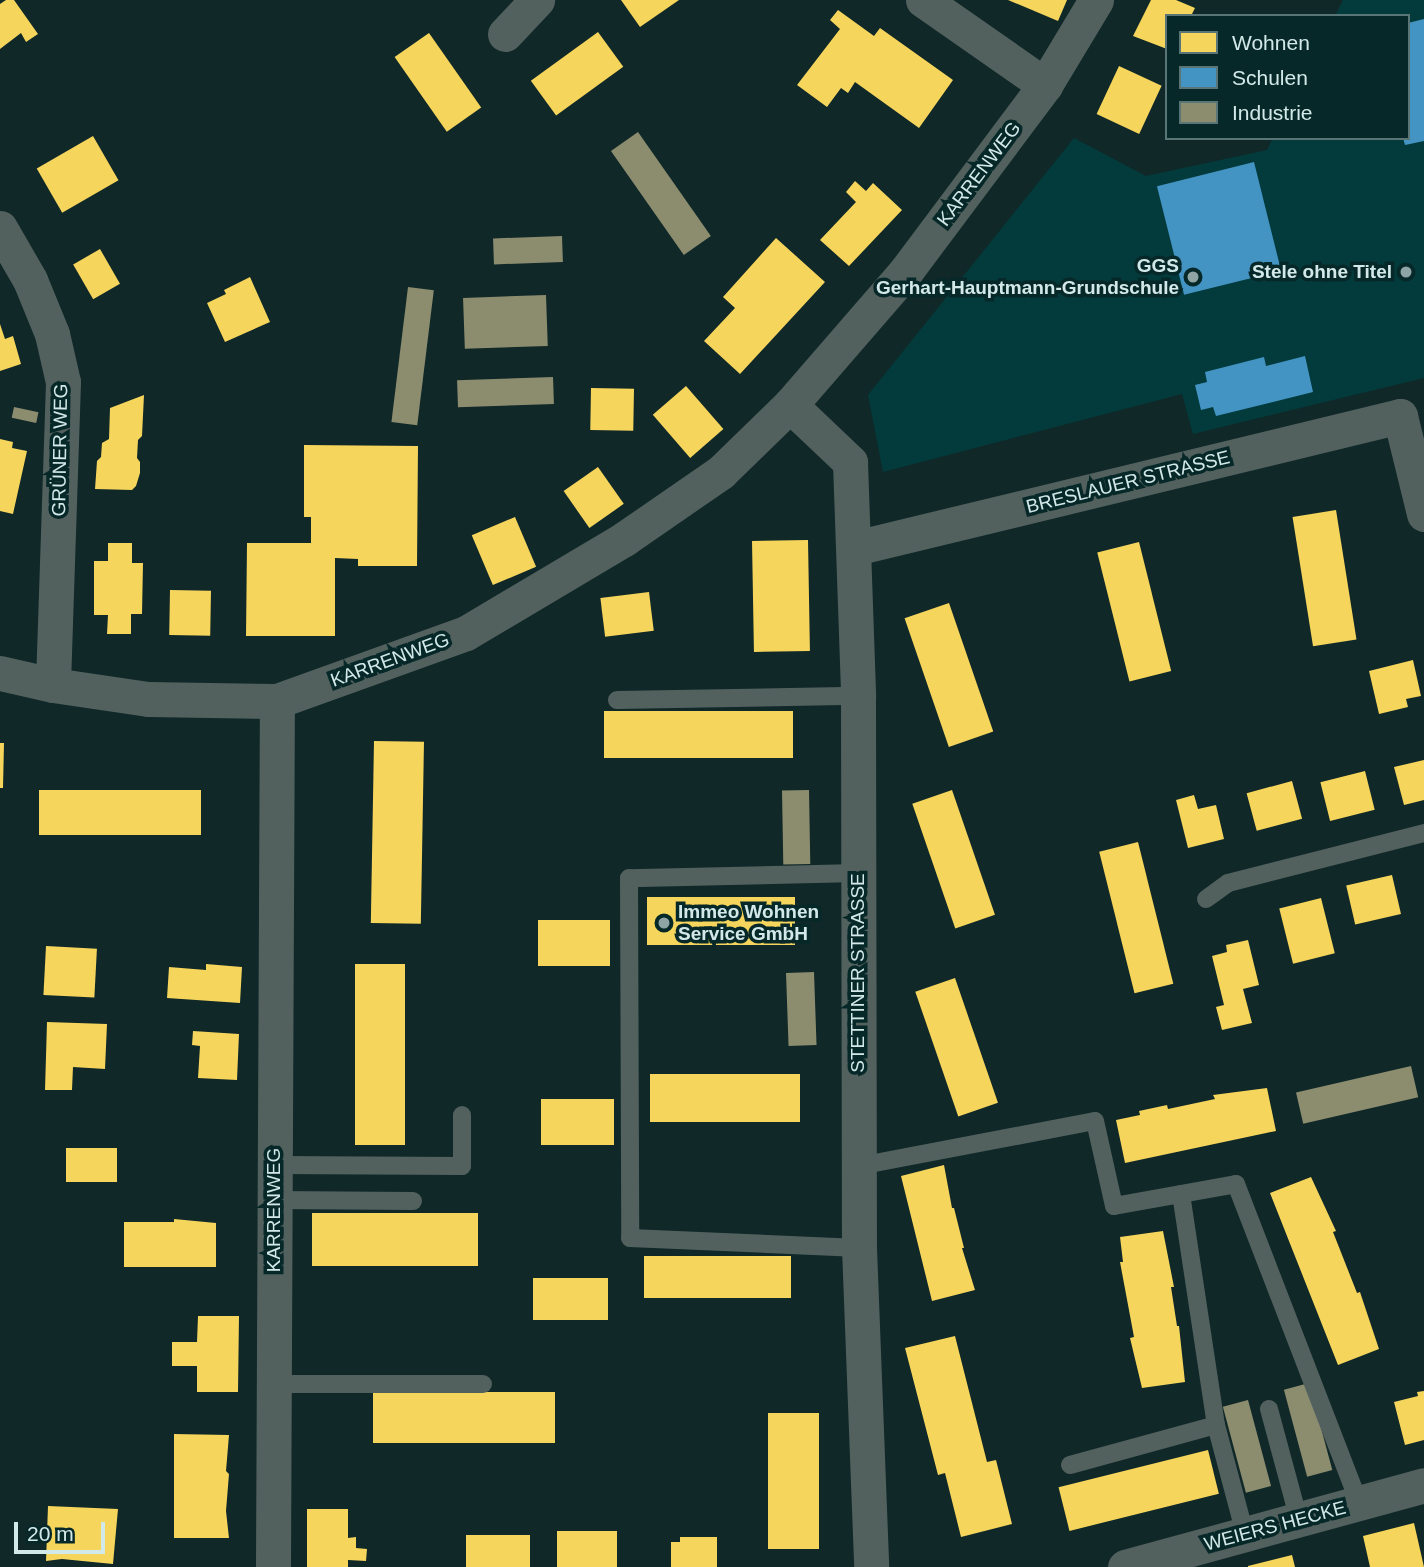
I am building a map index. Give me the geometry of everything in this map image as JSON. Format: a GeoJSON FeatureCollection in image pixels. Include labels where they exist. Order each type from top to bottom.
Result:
{"type":"FeatureCollection","features":[{"type":"Feature","properties":{"kind":"street"},"geometry":{"type":"LineString","coordinates":[[505,34],[537,0]]}},
{"type":"Feature","properties":{"kind":"street"},"geometry":{"type":"LineString","coordinates":[[923,0],[1045,85]]}},
{"type":"Feature","properties":{"kind":"street","name":"KARRENWEG"},"geometry":{"type":"LineString","coordinates":[[273,1567],[276,701],[466,633],[624,539],[721,472],[790,405],[906,271],[1045,85],[1096,0]]}},
{"type":"Feature","properties":{"kind":"street","name":"GRÜNER WEG"},"geometry":{"type":"LineString","coordinates":[[0,228],[30,280],[52,334],[63,382],[53,685]]}},
{"type":"Feature","properties":{"kind":"street","name":"STETTINER STRASSE"},"geometry":{"type":"LineString","coordinates":[[790,405],[850,462],[858,696],[859,1248],[871,1567]]}},
{"type":"Feature","properties":{"kind":"street","name":"BRESLAUER STRASSE"},"geometry":{"type":"LineString","coordinates":[[855,548],[1400,416],[1424,514]]}},
{"type":"Feature","properties":{"kind":"street"},"geometry":{"type":"LineString","coordinates":[[0,673],[53,685],[148,699],[276,701]]}},
{"type":"Feature","properties":{"kind":"street","name":"WEIERS HECKE"},"geometry":{"type":"LineString","coordinates":[[1125,1567],[1424,1485]]}},
{"type":"Feature","properties":{"kind":"lane"},"geometry":{"type":"LineString","coordinates":[[617,700],[858,696]]}},
{"type":"Feature","properties":{"kind":"lane"},"geometry":{"type":"LineString","coordinates":[[1206,899],[1228,883],[1424,833]]}},
{"type":"Feature","properties":{"kind":"lane"},"geometry":{"type":"LineString","coordinates":[[858,873],[628,878],[630,1238],[859,1248]]}},
{"type":"Feature","properties":{"kind":"lane"},"geometry":{"type":"LineString","coordinates":[[275,1165],[462,1166],[463,1115]]}},
{"type":"Feature","properties":{"kind":"lane"},"geometry":{"type":"LineString","coordinates":[[859,1166],[1095,1121],[1114,1206],[1236,1184],[1359,1503]]}},
{"type":"Feature","properties":{"kind":"lane"},"geometry":{"type":"LineString","coordinates":[[1181,1194],[1216,1425],[1245,1534]]}},
{"type":"Feature","properties":{"kind":"lane"},"geometry":{"type":"LineString","coordinates":[[274,1200],[413,1201]]}},
{"type":"Feature","properties":{"kind":"lane"},"geometry":{"type":"LineString","coordinates":[[274,1384],[483,1384]]}},
{"type":"Feature","properties":{"kind":"lane"},"geometry":{"type":"LineString","coordinates":[[1269,1409],[1299,1520]]}},
{"type":"Feature","properties":{"kind":"lane"},"geometry":{"type":"LineString","coordinates":[[1070,1465],[1216,1425]]}},
{"type":"Feature","properties":{"kind":"shaded area","name":"GGS Gerhart-Hauptmann-Grundschule"},"geometry":{"type":"Polygon","coordinates":[[[1343,0],[1424,0],[1424,378],[1193,434],[1182,394],[883,472],[868,395],[1074,138],[1146,176],[1267,150],[1272,140],[1410,140],[1410,14],[1336,14],[1343,0]]]}},
{"type":"Feature","properties":{"kind":"building: Wohnen"},"geometry":{"type":"Polygon","coordinates":[[[6,0],[14,0],[38,34],[26,42],[21,33],[0,49],[0,4],[6,0]]]}},
{"type":"Feature","properties":{"kind":"building: Wohnen"},"geometry":{"type":"Polygon","coordinates":[[[621,0],[679,0],[640,27],[621,0]]]}},
{"type":"Feature","properties":{"kind":"building: Wohnen"},"geometry":{"type":"Polygon","coordinates":[[[1008,0],[1067,0],[1058,21],[1008,0]]]}},
{"type":"Feature","properties":{"kind":"building: Wohnen"},"geometry":{"type":"Polygon","coordinates":[[[1151,0],[1176,0],[1195,8],[1192,14],[1165,14],[1165,48],[1133,36],[1151,0]]]}},
{"type":"Feature","properties":{"kind":"building: Wohnen"},"geometry":{"type":"Polygon","coordinates":[[[838,10],[874,36],[880,28],[953,80],[919,128],[855,82],[848,93],[841,88],[827,107],[797,85],[840,29],[830,20],[838,10]]]}},
{"type":"Feature","properties":{"kind":"building: Wohnen"},"geometry":{"type":"Polygon","coordinates":[[[598,32],[623,67],[556,116],[531,81],[598,32]]]}},
{"type":"Feature","properties":{"kind":"building: Wohnen"},"geometry":{"type":"Polygon","coordinates":[[[429,33],[481,108],[447,132],[395,57],[429,33]]]}},
{"type":"Feature","properties":{"kind":"building: Wohnen"},"geometry":{"type":"Polygon","coordinates":[[[1119,66],[1162,86],[1139,134],[1097,114],[1119,66]]]}},
{"type":"Feature","properties":{"kind":"building: Wohnen"},"geometry":{"type":"Polygon","coordinates":[[[93,136],[118,180],[62,213],[37,168],[93,136]]]}},
{"type":"Feature","properties":{"kind":"building: Wohnen"},"geometry":{"type":"Polygon","coordinates":[[[855,181],[866,191],[873,183],[902,210],[849,266],[820,240],[856,202],[846,192],[855,181]]]}},
{"type":"Feature","properties":{"kind":"building: Wohnen"},"geometry":{"type":"Polygon","coordinates":[[[776,238],[825,282],[740,374],[704,341],[735,308],[723,297],[776,238]]]}},
{"type":"Feature","properties":{"kind":"building: Wohnen"},"geometry":{"type":"Polygon","coordinates":[[[100,249],[120,284],[93,299],[73,264],[100,249]]]}},
{"type":"Feature","properties":{"kind":"building: Wohnen"},"geometry":{"type":"Polygon","coordinates":[[[250,277],[270,322],[225,342],[207,303],[226,294],[224,290],[250,277]]]}},
{"type":"Feature","properties":{"kind":"building: Wohnen"},"geometry":{"type":"Polygon","coordinates":[[[0,324],[5,339],[13,336],[21,364],[0,371],[0,324]]]}},
{"type":"Feature","properties":{"kind":"building: Wohnen"},"geometry":{"type":"Polygon","coordinates":[[[686,386],[723,429],[690,458],[653,415],[686,386]]]}},
{"type":"Feature","properties":{"kind":"building: Wohnen"},"geometry":{"type":"Polygon","coordinates":[[[591,388],[634,389],[633,431],[590,430],[591,388]]]}},
{"type":"Feature","properties":{"kind":"building: Wohnen"},"geometry":{"type":"Polygon","coordinates":[[[144,395],[142,436],[138,440],[137,458],[140,462],[140,473],[136,486],[132,490],[95,489],[97,461],[101,457],[102,443],[109,439],[110,408],[144,395]]]}},
{"type":"Feature","properties":{"kind":"building: Wohnen"},"geometry":{"type":"Polygon","coordinates":[[[0,439],[13,442],[12,448],[27,451],[13,514],[0,511],[0,439]]]}},
{"type":"Feature","properties":{"kind":"building: Wohnen"},"geometry":{"type":"Polygon","coordinates":[[[304,445],[418,446],[417,566],[358,566],[358,559],[335,558],[335,636],[246,636],[247,543],[311,543],[311,517],[304,517],[304,445]]]}},
{"type":"Feature","properties":{"kind":"building: Wohnen"},"geometry":{"type":"Polygon","coordinates":[[[598,467],[624,504],[589,528],[564,491],[598,467]]]}},
{"type":"Feature","properties":{"kind":"building: Wohnen"},"geometry":{"type":"Polygon","coordinates":[[[1336,510],[1356,639],[1313,646],[1293,517],[1336,510]]]}},
{"type":"Feature","properties":{"kind":"building: Wohnen"},"geometry":{"type":"Polygon","coordinates":[[[515,517],[536,567],[493,585],[472,535],[515,517]]]}},
{"type":"Feature","properties":{"kind":"building: Wohnen"},"geometry":{"type":"Polygon","coordinates":[[[808,540],[810,651],[754,652],[752,541],[808,540]]]}},
{"type":"Feature","properties":{"kind":"building: Wohnen"},"geometry":{"type":"Polygon","coordinates":[[[1139,542],[1171,671],[1129,681],[1097,552],[1139,542]]]}},
{"type":"Feature","properties":{"kind":"building: Wohnen"},"geometry":{"type":"Polygon","coordinates":[[[108,543],[132,543],[132,563],[143,563],[142,614],[131,614],[131,634],[107,634],[108,615],[94,615],[94,561],[108,561],[108,543]]]}},
{"type":"Feature","properties":{"kind":"building: Wohnen"},"geometry":{"type":"Polygon","coordinates":[[[170,590],[211,591],[210,636],[169,635],[170,590]]]}},
{"type":"Feature","properties":{"kind":"building: Wohnen"},"geometry":{"type":"Polygon","coordinates":[[[649,592],[654,631],[605,637],[600,598],[649,592]]]}},
{"type":"Feature","properties":{"kind":"building: Wohnen"},"geometry":{"type":"Polygon","coordinates":[[[949,603],[993,732],[949,747],[905,618],[949,603]]]}},
{"type":"Feature","properties":{"kind":"building: Wohnen"},"geometry":{"type":"Polygon","coordinates":[[[1413,660],[1421,696],[1406,699],[1408,707],[1379,714],[1369,671],[1413,660]]]}},
{"type":"Feature","properties":{"kind":"building: Wohnen"},"geometry":{"type":"Polygon","coordinates":[[[604,711],[793,711],[793,758],[604,758],[604,711]]]}},
{"type":"Feature","properties":{"kind":"building: Wohnen"},"geometry":{"type":"Polygon","coordinates":[[[374,741],[424,742],[421,924],[371,923],[374,741]]]}},
{"type":"Feature","properties":{"kind":"building: Wohnen"},"geometry":{"type":"Polygon","coordinates":[[[0,743],[4,743],[3,788],[0,788],[0,743]]]}},
{"type":"Feature","properties":{"kind":"building: Wohnen"},"geometry":{"type":"Polygon","coordinates":[[[1424,760],[1424,800],[1404,805],[1394,767],[1424,760]]]}},
{"type":"Feature","properties":{"kind":"building: Wohnen"},"geometry":{"type":"Polygon","coordinates":[[[1365,771],[1375,810],[1330,821],[1320,782],[1365,771]]]}},
{"type":"Feature","properties":{"kind":"building: Wohnen"},"geometry":{"type":"Polygon","coordinates":[[[1292,781],[1302,819],[1257,831],[1247,793],[1292,781]]]}},
{"type":"Feature","properties":{"kind":"building: Wohnen"},"geometry":{"type":"Polygon","coordinates":[[[39,790],[201,790],[201,835],[39,835],[39,790]]]}},
{"type":"Feature","properties":{"kind":"building: Wohnen"},"geometry":{"type":"Polygon","coordinates":[[[952,790],[995,915],[955,928],[912,804],[952,790]]]}},
{"type":"Feature","properties":{"kind":"building: Wohnen"},"geometry":{"type":"Polygon","coordinates":[[[1194,795],[1198,809],[1216,805],[1224,839],[1188,848],[1176,800],[1194,795]]]}},
{"type":"Feature","properties":{"kind":"building: Wohnen"},"geometry":{"type":"Polygon","coordinates":[[[1138,842],[1173,984],[1135,993],[1099,852],[1138,842]]]}},
{"type":"Feature","properties":{"kind":"building: Wohnen"},"geometry":{"type":"Polygon","coordinates":[[[1392,875],[1401,914],[1355,925],[1346,886],[1392,875]]]}},
{"type":"Feature","properties":{"kind":"building: Wohnen"},"geometry":{"type":"Polygon","coordinates":[[[647,897],[795,897],[795,945],[647,945],[647,897]]]}},
{"type":"Feature","properties":{"kind":"building: Wohnen"},"geometry":{"type":"Polygon","coordinates":[[[1321,898],[1335,953],[1293,964],[1279,908],[1321,898]]]}},
{"type":"Feature","properties":{"kind":"building: Wohnen"},"geometry":{"type":"Polygon","coordinates":[[[538,920],[610,920],[610,966],[538,966],[538,920]]]}},
{"type":"Feature","properties":{"kind":"building: Wohnen"},"geometry":{"type":"Polygon","coordinates":[[[1248,940],[1259,985],[1243,989],[1252,1023],[1222,1030],[1216,1007],[1224,1005],[1212,956],[1227,952],[1226,945],[1248,940]]]}},
{"type":"Feature","properties":{"kind":"building: Wohnen"},"geometry":{"type":"Polygon","coordinates":[[[46,946],[97,949],[94,998],[43,995],[46,946]]]}},
{"type":"Feature","properties":{"kind":"building: Wohnen"},"geometry":{"type":"Polygon","coordinates":[[[206,964],[242,967],[240,1003],[167,998],[169,967],[206,970],[206,964]]]}},
{"type":"Feature","properties":{"kind":"building: Wohnen"},"geometry":{"type":"Polygon","coordinates":[[[355,964],[405,964],[405,1145],[355,1145],[355,964]]]}},
{"type":"Feature","properties":{"kind":"building: Wohnen"},"geometry":{"type":"Polygon","coordinates":[[[955,978],[998,1103],[958,1116],[915,992],[955,978]]]}},
{"type":"Feature","properties":{"kind":"building: Wohnen"},"geometry":{"type":"Polygon","coordinates":[[[47,1022],[107,1024],[105,1069],[73,1067],[72,1090],[45,1090],[47,1022]]]}},
{"type":"Feature","properties":{"kind":"building: Wohnen"},"geometry":{"type":"Polygon","coordinates":[[[193,1031],[239,1034],[237,1080],[198,1078],[200,1046],[192,1045],[193,1031]]]}},
{"type":"Feature","properties":{"kind":"building: Wohnen"},"geometry":{"type":"Polygon","coordinates":[[[650,1074],[800,1074],[800,1122],[650,1122],[650,1074]]]}},
{"type":"Feature","properties":{"kind":"building: Wohnen"},"geometry":{"type":"Polygon","coordinates":[[[1267,1088],[1276,1131],[1125,1163],[1116,1120],[1140,1115],[1139,1111],[1167,1105],[1168,1109],[1215,1099],[1213,1095],[1267,1088]]]}},
{"type":"Feature","properties":{"kind":"building: Wohnen"},"geometry":{"type":"Polygon","coordinates":[[[541,1099],[614,1099],[614,1145],[541,1145],[541,1099]]]}},
{"type":"Feature","properties":{"kind":"building: Wohnen"},"geometry":{"type":"Polygon","coordinates":[[[66,1148],[117,1148],[117,1182],[66,1182],[66,1148]]]}},
{"type":"Feature","properties":{"kind":"building: Wohnen"},"geometry":{"type":"Polygon","coordinates":[[[944,1165],[952,1208],[975,1290],[932,1301],[901,1176],[944,1165]]]}},
{"type":"Feature","properties":{"kind":"building: Wohnen"},"geometry":{"type":"Polygon","coordinates":[[[1311,1177],[1336,1231],[1333,1232],[1357,1293],[1360,1292],[1379,1349],[1338,1365],[1270,1193],[1311,1177]]]}},
{"type":"Feature","properties":{"kind":"building: Wohnen"},"geometry":{"type":"Polygon","coordinates":[[[312,1213],[478,1213],[478,1266],[312,1266],[312,1213]]]}},
{"type":"Feature","properties":{"kind":"building: Wohnen"},"geometry":{"type":"Polygon","coordinates":[[[174,1219],[216,1223],[216,1267],[124,1267],[124,1222],[174,1222],[174,1219]]]}},
{"type":"Feature","properties":{"kind":"building: Wohnen"},"geometry":{"type":"Polygon","coordinates":[[[1163,1231],[1174,1287],[1171,1287],[1179,1326],[1185,1382],[1142,1388],[1130,1338],[1134,1337],[1120,1262],[1123,1262],[1120,1237],[1163,1231]]]}},
{"type":"Feature","properties":{"kind":"building: Wohnen"},"geometry":{"type":"Polygon","coordinates":[[[644,1256],[791,1256],[791,1298],[644,1298],[644,1256]]]}},
{"type":"Feature","properties":{"kind":"building: Wohnen"},"geometry":{"type":"Polygon","coordinates":[[[533,1278],[608,1278],[608,1320],[533,1320],[533,1278]]]}},
{"type":"Feature","properties":{"kind":"building: Wohnen"},"geometry":{"type":"Polygon","coordinates":[[[198,1316],[239,1316],[238,1392],[197,1392],[197,1366],[172,1366],[172,1342],[197,1342],[198,1316]]]}},
{"type":"Feature","properties":{"kind":"building: Wohnen"},"geometry":{"type":"Polygon","coordinates":[[[955,1336],[987,1462],[996,1460],[1012,1524],[961,1537],[945,1473],[938,1475],[905,1348],[955,1336]]]}},
{"type":"Feature","properties":{"kind":"building: Wohnen"},"geometry":{"type":"Polygon","coordinates":[[[1424,1391],[1424,1440],[1405,1445],[1394,1402],[1418,1396],[1417,1392],[1424,1391]]]}},
{"type":"Feature","properties":{"kind":"building: Wohnen"},"geometry":{"type":"Polygon","coordinates":[[[373,1392],[555,1392],[555,1443],[373,1443],[373,1392]]]}},
{"type":"Feature","properties":{"kind":"building: Wohnen"},"geometry":{"type":"Polygon","coordinates":[[[768,1413],[819,1413],[819,1549],[768,1549],[768,1413]]]}},
{"type":"Feature","properties":{"kind":"building: Wohnen"},"geometry":{"type":"Polygon","coordinates":[[[174,1434],[229,1435],[226,1511],[229,1538],[174,1538],[174,1434]]]}},
{"type":"Feature","properties":{"kind":"building: Wohnen"},"geometry":{"type":"Polygon","coordinates":[[[1208,1450],[1219,1494],[1069,1531],[1059,1487],[1208,1450]]]}},
{"type":"Feature","properties":{"kind":"building: Wohnen"},"geometry":{"type":"Polygon","coordinates":[[[48,1506],[118,1509],[113,1564],[62,1559],[46,1561],[48,1506]]]}},
{"type":"Feature","properties":{"kind":"building: Wohnen"},"geometry":{"type":"Polygon","coordinates":[[[307,1509],[348,1509],[348,1538],[356,1537],[356,1548],[367,1549],[366,1561],[348,1560],[348,1567],[307,1567],[307,1509]]]}},
{"type":"Feature","properties":{"kind":"building: Wohnen"},"geometry":{"type":"Polygon","coordinates":[[[1414,1523],[1424,1567],[1370,1567],[1363,1536],[1414,1523]]]}},
{"type":"Feature","properties":{"kind":"building: Wohnen"},"geometry":{"type":"Polygon","coordinates":[[[557,1531],[617,1531],[617,1567],[557,1567],[557,1531]]]}},
{"type":"Feature","properties":{"kind":"building: Wohnen"},"geometry":{"type":"Polygon","coordinates":[[[466,1535],[530,1535],[530,1567],[466,1567],[466,1535]]]}},
{"type":"Feature","properties":{"kind":"building: Wohnen"},"geometry":{"type":"Polygon","coordinates":[[[680,1537],[717,1537],[717,1567],[671,1567],[671,1542],[680,1542],[680,1537]]]}},
{"type":"Feature","properties":{"kind":"building: Wohnen"},"geometry":{"type":"Polygon","coordinates":[[[1292,1555],[1295,1567],[1248,1567],[1248,1566],[1292,1555]]]}},
{"type":"Feature","properties":{"kind":"building: Schulen"},"geometry":{"type":"Polygon","coordinates":[[[1424,19],[1424,141],[1405,145],[1404,140],[1410,140],[1410,22],[1424,19]]]}},
{"type":"Feature","properties":{"kind":"building: Schulen"},"geometry":{"type":"Polygon","coordinates":[[[1254,162],[1281,271],[1184,295],[1157,186],[1254,162]]]}},
{"type":"Feature","properties":{"kind":"building: Schulen"},"geometry":{"type":"Polygon","coordinates":[[[1305,356],[1313,392],[1216,416],[1213,407],[1201,410],[1195,385],[1207,382],[1205,372],[1264,357],[1266,366],[1305,356]]]}},
{"type":"Feature","properties":{"kind":"building: Industrie"},"geometry":{"type":"Polygon","coordinates":[[[638,132],[711,236],[684,255],[611,151],[638,132]]]}},
{"type":"Feature","properties":{"kind":"building: Industrie"},"geometry":{"type":"Polygon","coordinates":[[[562,236],[563,262],[494,264],[493,238],[562,236]]]}},
{"type":"Feature","properties":{"kind":"building: Industrie"},"geometry":{"type":"Polygon","coordinates":[[[408,287],[434,290],[417,425],[391,422],[408,287]]]}},
{"type":"Feature","properties":{"kind":"building: Industrie"},"geometry":{"type":"Polygon","coordinates":[[[546,295],[548,346],[465,349],[463,298],[546,295]]]}},
{"type":"Feature","properties":{"kind":"building: Industrie"},"geometry":{"type":"Polygon","coordinates":[[[553,377],[554,404],[458,407],[457,380],[553,377]]]}},
{"type":"Feature","properties":{"kind":"building: Industrie"},"geometry":{"type":"Polygon","coordinates":[[[14,407],[38,412],[36,423],[12,418],[14,407]]]}},
{"type":"Feature","properties":{"kind":"building: Industrie"},"geometry":{"type":"Polygon","coordinates":[[[782,790],[809,790],[810,864],[783,864],[782,790]]]}},
{"type":"Feature","properties":{"kind":"building: Industrie"},"geometry":{"type":"Polygon","coordinates":[[[814,972],[817,1045],[789,1046],[786,973],[814,972]]]}},
{"type":"Feature","properties":{"kind":"building: Industrie"},"geometry":{"type":"Polygon","coordinates":[[[1411,1066],[1418,1097],[1303,1124],[1296,1093],[1411,1066]]]}},
{"type":"Feature","properties":{"kind":"building: Industrie"},"geometry":{"type":"Polygon","coordinates":[[[1309,1383],[1332,1470],[1307,1477],[1284,1390],[1309,1383]]]}},
{"type":"Feature","properties":{"kind":"building: Industrie"},"geometry":{"type":"Polygon","coordinates":[[[1248,1400],[1271,1486],[1246,1493],[1223,1407],[1248,1400]]]}},
{"type":"Feature","properties":{"kind":"place","name":"Stele ohne Titel"},"geometry":{"type":"Point","coordinates":[1406,272]}},
{"type":"Feature","properties":{"kind":"place","name":"GGS Gerhart-Hauptmann-Grundschule"},"geometry":{"type":"Point","coordinates":[1193,277]}},
{"type":"Feature","properties":{"kind":"place","name":"Immeo Wohnen Service GmbH"},"geometry":{"type":"Point","coordinates":[664,923]}}]}
